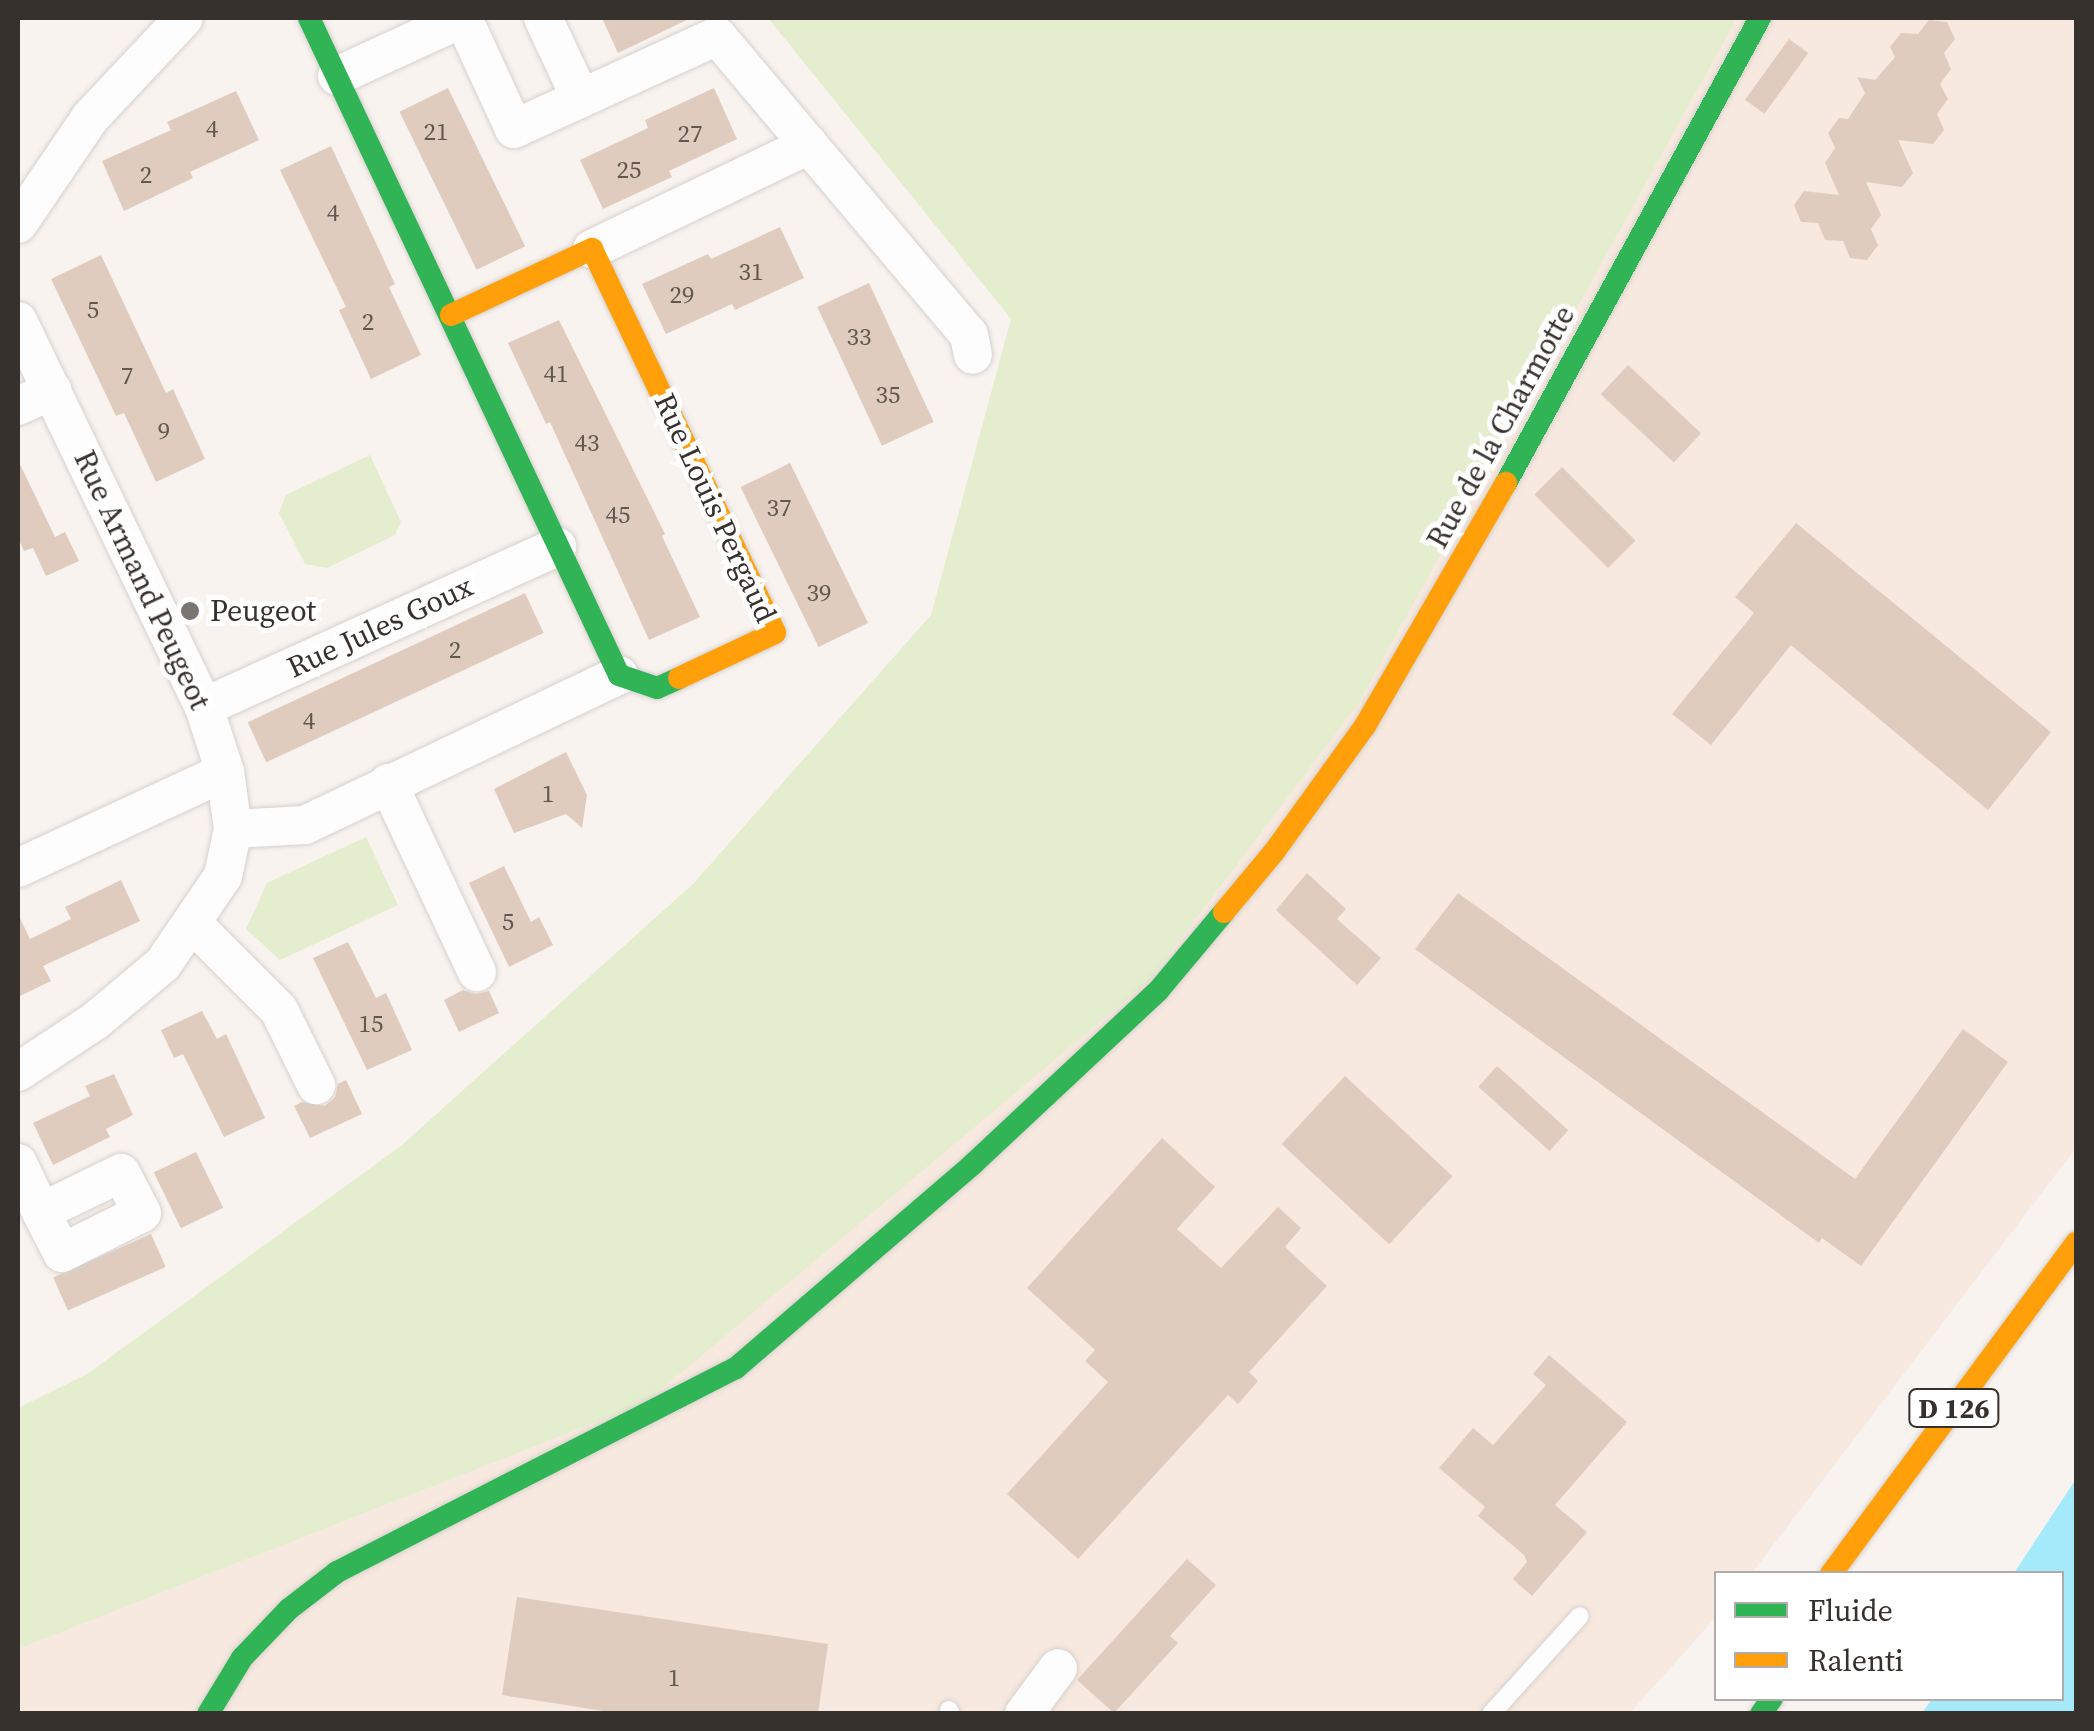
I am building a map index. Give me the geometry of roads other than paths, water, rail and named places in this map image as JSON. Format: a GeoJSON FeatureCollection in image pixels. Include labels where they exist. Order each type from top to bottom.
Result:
{"type":"FeatureCollection","features":[{"type":"Feature","properties":{"kind":"street"},"geometry":{"type":"LineString","coordinates":[[18,224],[90,118],[184,18]]}},
{"type":"Feature","properties":{"kind":"street"},"geometry":{"type":"LineString","coordinates":[[233,829],[305,824],[620,675],[309,18]]}},
{"type":"Feature","properties":{"kind":"street"},"geometry":{"type":"LineString","coordinates":[[337,76],[463,18],[514,129],[718,36],[969,335],[974,355]]}},
{"type":"Feature","properties":{"kind":"street"},"geometry":{"type":"LineString","coordinates":[[543,18],[580,98]]}},
{"type":"Feature","properties":{"kind":"street","name":"Rue de la Charmotte"},"geometry":{"type":"LineString","coordinates":[[208,1714],[242,1658],[289,1609],[336,1572],[736,1368],[973,1164],[1158,990],[1274,852],[1365,726],[1467,554],[1760,18]]}},
{"type":"Feature","properties":{"kind":"street"},"geometry":{"type":"LineString","coordinates":[[451,314],[809,145]]}},
{"type":"Feature","properties":{"kind":"street","name":"Rue Louis Pergaud"},"geometry":{"type":"LineString","coordinates":[[592,250],[776,633],[657,688],[620,675]]}},
{"type":"Feature","properties":{"kind":"street","name":"Rue Armand Peugeot"},"geometry":{"type":"LineString","coordinates":[[18,321],[204,707],[226,772],[233,829],[223,876],[194,925],[163,964],[95,1022],[18,1072]]}},
{"type":"Feature","properties":{"kind":"street"},"geometry":{"type":"LineString","coordinates":[[18,406],[52,390]]}},
{"type":"Feature","properties":{"kind":"street","name":"Rue Jules Goux"},"geometry":{"type":"LineString","coordinates":[[204,707],[557,547]]}},
{"type":"Feature","properties":{"kind":"street"},"geometry":{"type":"LineString","coordinates":[[18,868],[226,772]]}},
{"type":"Feature","properties":{"kind":"street"},"geometry":{"type":"LineString","coordinates":[[388,783],[477,972]]}},
{"type":"Feature","properties":{"kind":"street"},"geometry":{"type":"LineString","coordinates":[[194,925],[279,1010],[316,1085]]}},
{"type":"Feature","properties":{"kind":"street"},"geometry":{"type":"LineString","coordinates":[[18,1163],[42,1212]]}},
{"type":"Feature","properties":{"kind":"street","name":"D 126"},"geometry":{"type":"LineString","coordinates":[[1833,1571],[2076,1243]]}},
{"type":"Feature","properties":{"kind":"street"},"geometry":{"type":"LineString","coordinates":[[1024,1714],[1058,1668]]}},
{"type":"Feature","properties":{"kind":"lane"},"geometry":{"type":"LineString","coordinates":[[1492,1714],[1580,1616]]}},
{"type":"Feature","properties":{"kind":"water"},"geometry":{"type":"Polygon","coordinates":[[[2076,1479],[2076,1713],[1922,1713],[1931,1701],[2064,1701],[2064,1571],[2015,1571],[2076,1479]]]}},
{"type":"Feature","properties":{"kind":"place","name":"Peugeot"},"geometry":{"type":"Point","coordinates":[190,611]}}]}
